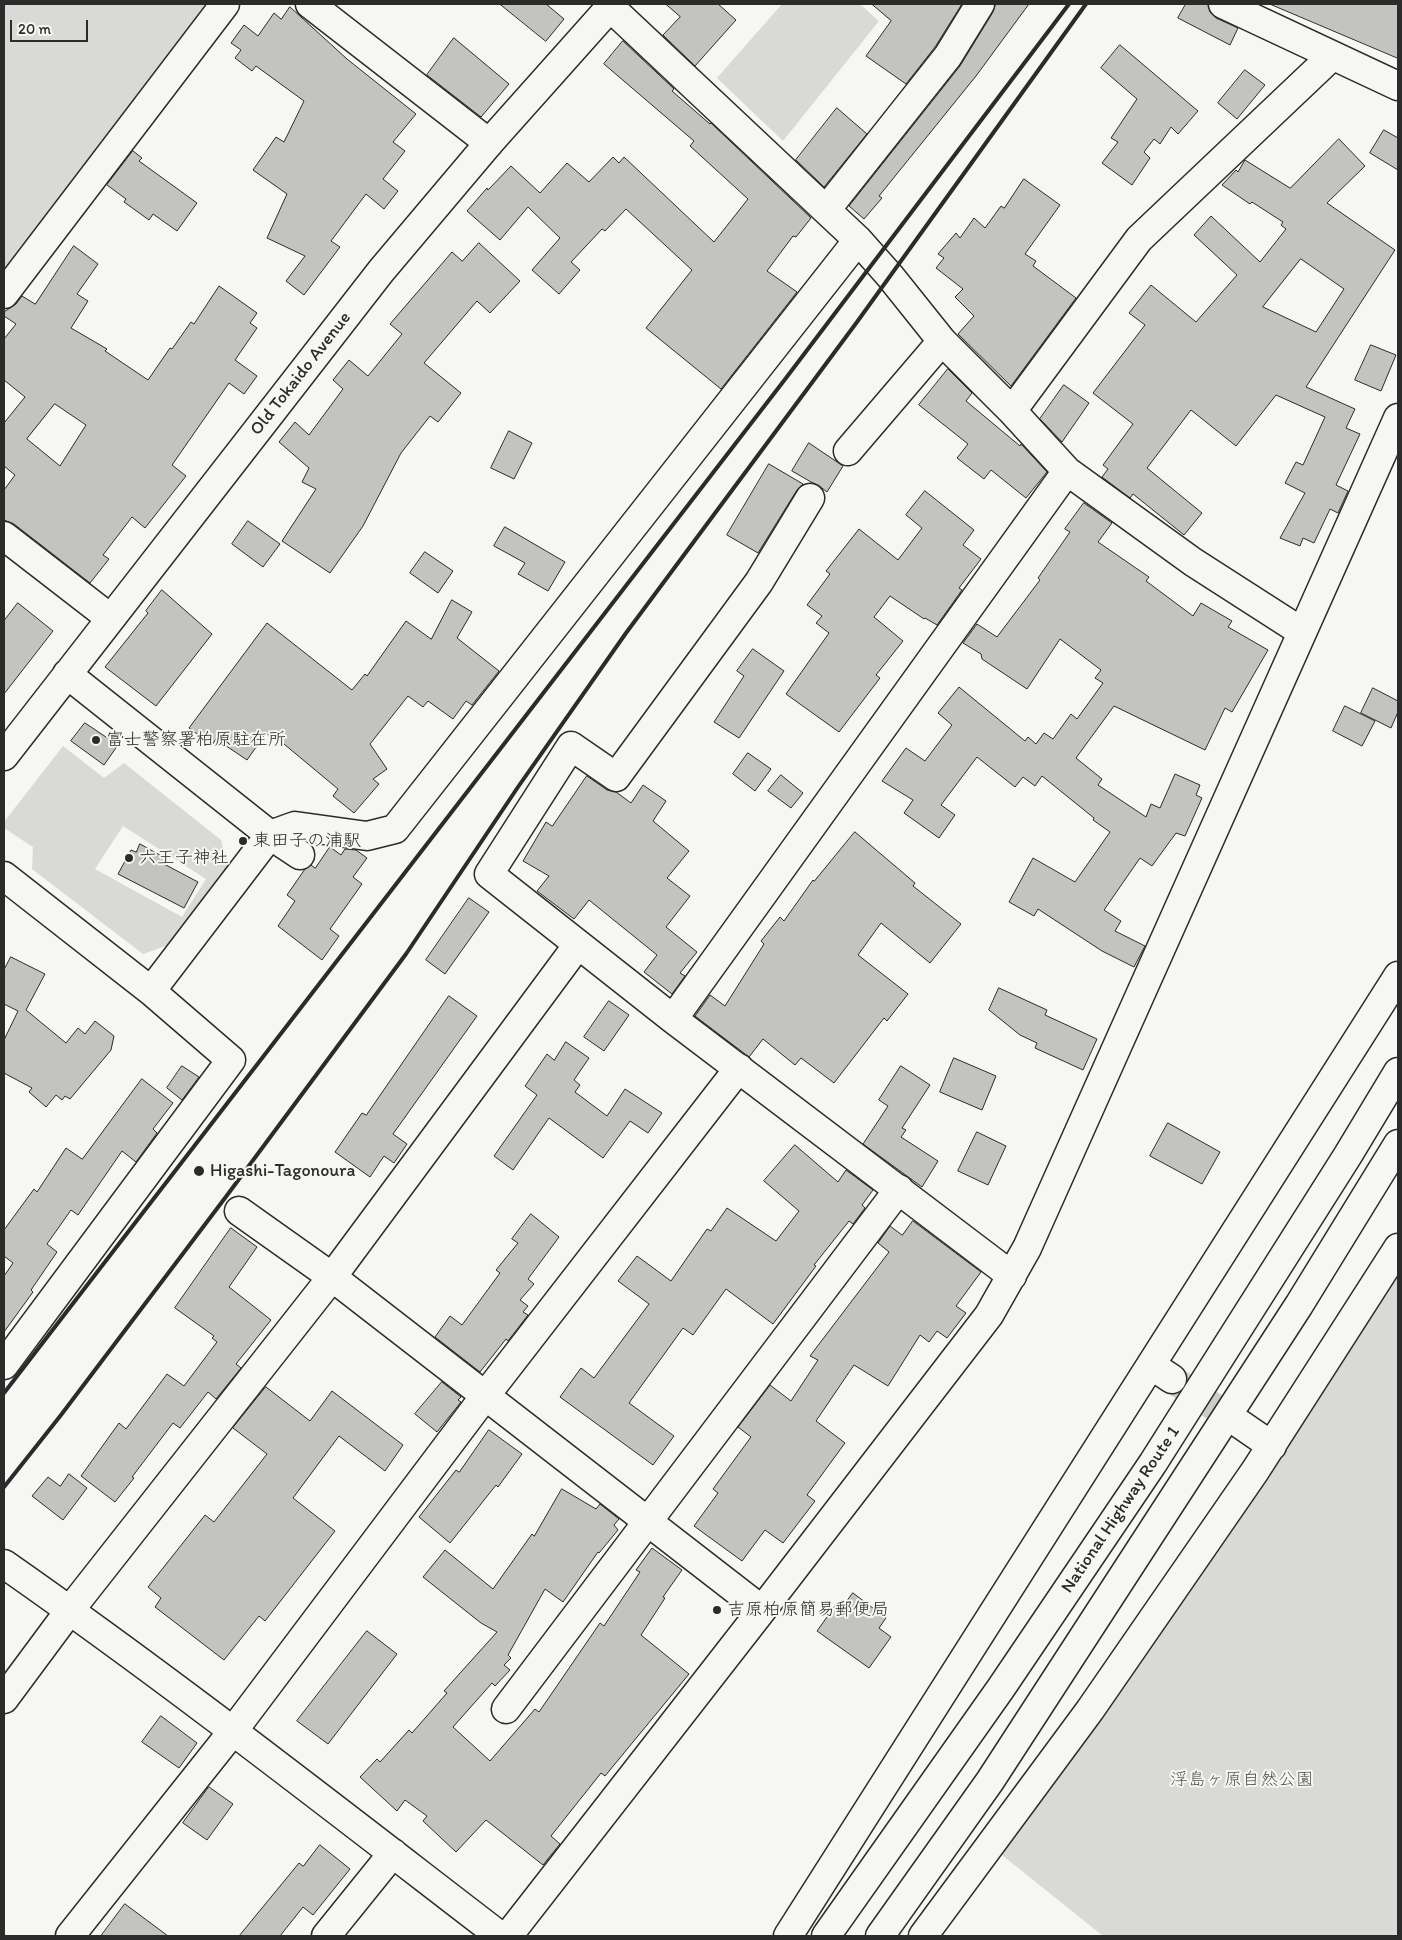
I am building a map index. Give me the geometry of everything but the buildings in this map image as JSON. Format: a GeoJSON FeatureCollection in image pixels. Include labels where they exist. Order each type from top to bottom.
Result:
{"type":"FeatureCollection","features":[{"type":"Feature","properties":{"kind":"main road"},"geometry":{"type":"LineString","coordinates":[[4,294],[225,4]]}},
{"type":"Feature","properties":{"kind":"main road"},"geometry":{"type":"LineString","coordinates":[[310,4],[489,144]]}},
{"type":"Feature","properties":{"kind":"main road"},"geometry":{"type":"LineString","coordinates":[[826,210],[948,56],[980,4]]}},
{"type":"Feature","properties":{"kind":"main road"},"geometry":{"type":"LineString","coordinates":[[1223,4],[1398,86]]}},
{"type":"Feature","properties":{"kind":"main road"},"geometry":{"type":"LineString","coordinates":[[612,5],[858,240],[890,276],[942,341],[1012,411],[1067,471],[1193,562],[1302,632]]}},
{"type":"Feature","properties":{"kind":"main road","name":"Old Tokaido Avenue"},"geometry":{"type":"LineString","coordinates":[[4,756],[381,271],[489,144],[612,5]]}},
{"type":"Feature","properties":{"kind":"main road"},"geometry":{"type":"LineString","coordinates":[[1012,411],[1139,238],[1332,56]]}},
{"type":"Feature","properties":{"kind":"main road"},"geometry":{"type":"LineString","coordinates":[[151,991],[270,835],[296,826],[341,834],[367,836],[396,829],[858,240]]}},
{"type":"Feature","properties":{"kind":"main road"},"geometry":{"type":"LineString","coordinates":[[848,451],[942,341]]}},
{"type":"Feature","properties":{"kind":"main road"},"geometry":{"type":"LineString","coordinates":[[508,1936],[983,1322],[1012,1276],[1027,1248],[1398,418]]}},
{"type":"Feature","properties":{"kind":"main road"},"geometry":{"type":"LineString","coordinates":[[673,1019],[1067,471]]}},
{"type":"Feature","properties":{"kind":"main road"},"geometry":{"type":"LineString","coordinates":[[810,498],[759,582],[616,777],[571,746],[489,874],[577,946],[1012,1276]]}},
{"type":"Feature","properties":{"kind":"main road"},"geometry":{"type":"LineString","coordinates":[[4,536],[110,618]]}},
{"type":"Feature","properties":{"kind":"main road"},"geometry":{"type":"LineString","coordinates":[[67,674],[270,835],[300,855]]}},
{"type":"Feature","properties":{"kind":"main road"},"geometry":{"type":"LineString","coordinates":[[4,876],[151,991],[231,1060],[8,1351]]}},
{"type":"Feature","properties":{"kind":"main road"},"geometry":{"type":"LineString","coordinates":[[4,1699],[70,1610],[332,1277],[577,946]]}},
{"type":"Feature","properties":{"kind":"main road"},"geometry":{"type":"LineString","coordinates":[[788,1936],[1161,1372],[1398,976]]}},
{"type":"Feature","properties":{"kind":"main road"},"geometry":{"type":"LineString","coordinates":[[70,1936],[233,1731],[485,1396],[739,1068]]}},
{"type":"Feature","properties":{"kind":"main road","name":"National Highway Route 1"},"geometry":{"type":"LineString","coordinates":[[826,1936],[1000,1688],[1148,1471],[1348,1155],[1398,1072]]}},
{"type":"Feature","properties":{"kind":"main road","name":"National Highway Route 1"},"geometry":{"type":"LineString","coordinates":[[880,1936],[995,1773],[1293,1313],[1398,1144]]}},
{"type":"Feature","properties":{"kind":"main road"},"geometry":{"type":"LineString","coordinates":[[506,1709],[899,1189]]}},
{"type":"Feature","properties":{"kind":"main road"},"geometry":{"type":"LineString","coordinates":[[239,1211],[332,1277],[762,1610]]}},
{"type":"Feature","properties":{"kind":"main road"},"geometry":{"type":"LineString","coordinates":[[923,1936],[1090,1710],[1272,1446],[1398,1248]]}},
{"type":"Feature","properties":{"kind":"main road"},"geometry":{"type":"LineString","coordinates":[[1240,1424],[1272,1446]]}},
{"type":"Feature","properties":{"kind":"main road"},"geometry":{"type":"LineString","coordinates":[[4,1564],[70,1610],[233,1731],[500,1936]]}},
{"type":"Feature","properties":{"kind":"main road"},"geometry":{"type":"LineString","coordinates":[[326,1936],[393,1853]]}},
{"type":"Feature","properties":{"kind":"green space"},"geometry":{"type":"Polygon","coordinates":[[[4,4],[208,4],[4,280],[4,4]]]}},
{"type":"Feature","properties":{"kind":"green space"},"geometry":{"type":"Polygon","coordinates":[[[782,4],[860,4],[879,21],[783,141],[717,78],[782,4]]]}},
{"type":"Feature","properties":{"kind":"green space","name":"六王子神社"},"geometry":{"type":"Polygon","coordinates":[[[63,746],[104,778],[124,763],[221,840],[229,872],[171,944],[143,954],[32,869],[33,847],[4,828],[4,822],[63,746]],[[123,826],[95,869],[182,917],[206,879],[123,826]]]}},
{"type":"Feature","properties":{"kind":"green space","name":"浮島ヶ原自然公園"},"geometry":{"type":"Polygon","coordinates":[[[1398,1262],[1398,1936],[1103,1936],[997,1851],[1398,1262]]]}},
{"type":"Feature","properties":{"kind":"tunnel"},"geometry":{"type":"LineString","coordinates":[[1172,1379],[1240,1424]]}},
{"type":"Feature","properties":{"kind":"railway"},"geometry":{"type":"LineString","coordinates":[[4,1393],[786,378],[1069,4]]}},
{"type":"Feature","properties":{"kind":"railway"},"geometry":{"type":"LineString","coordinates":[[4,1487],[61,1415],[228,1194],[406,954],[518,787],[626,633],[857,322],[1086,4]]}},
{"type":"Feature","properties":{"kind":"place","name":"富士警察署柏原駐在所"},"geometry":{"type":"Point","coordinates":[96,740]}},
{"type":"Feature","properties":{"kind":"place","name":"東田子の浦駅"},"geometry":{"type":"Point","coordinates":[243,841]}},
{"type":"Feature","properties":{"kind":"place","name":"六王子神社"},"geometry":{"type":"Point","coordinates":[129,858]}},
{"type":"Feature","properties":{"kind":"place","name":"Higashi-Tagonoura"},"geometry":{"type":"Point","coordinates":[199,1171]}},
{"type":"Feature","properties":{"kind":"place","name":"吉原柏原簡易郵便局"},"geometry":{"type":"Point","coordinates":[717,1610]}}]}
